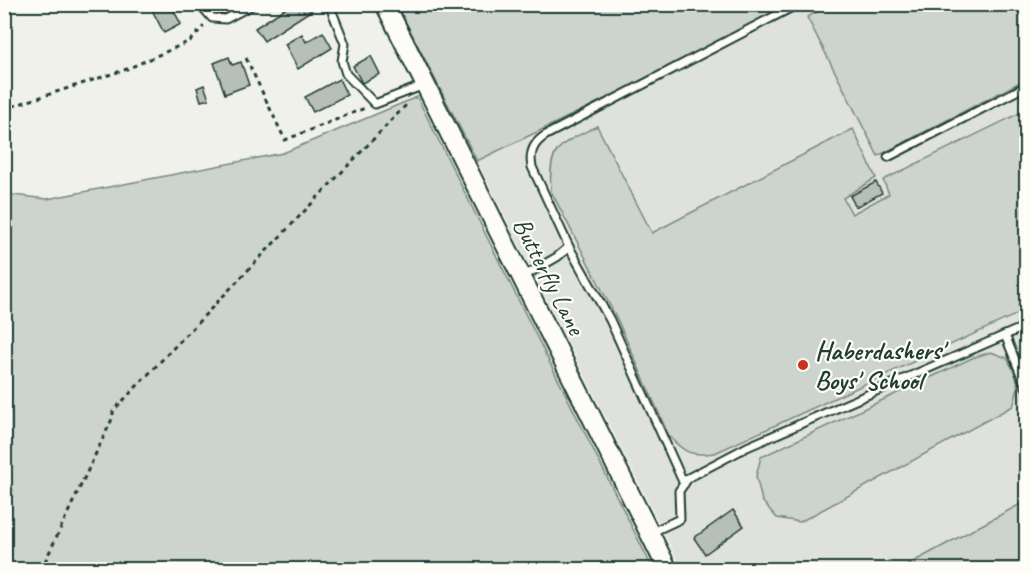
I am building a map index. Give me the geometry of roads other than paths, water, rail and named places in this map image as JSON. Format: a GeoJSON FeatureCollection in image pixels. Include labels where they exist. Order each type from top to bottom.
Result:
{"type":"FeatureCollection","features":[{"type":"Feature","properties":{"kind":"street","name":"Butterfly Lane"},"geometry":{"type":"LineString","coordinates":[[385,4],[668,570]]}},
{"type":"Feature","properties":{"kind":"lane"},"geometry":{"type":"LineString","coordinates":[[200,4],[212,18],[226,19],[254,4]]}},
{"type":"Feature","properties":{"kind":"lane"},"geometry":{"type":"LineString","coordinates":[[329,4],[345,44],[342,60],[346,74],[375,104],[426,84]]}},
{"type":"Feature","properties":{"kind":"lane"},"geometry":{"type":"LineString","coordinates":[[684,484],[610,320],[570,247],[532,167],[530,157],[540,138],[798,4]]}},
{"type":"Feature","properties":{"kind":"lane"},"geometry":{"type":"LineString","coordinates":[[888,157],[1026,86]]}},
{"type":"Feature","properties":{"kind":"lane"},"geometry":{"type":"LineString","coordinates":[[521,278],[570,247]]}},
{"type":"Feature","properties":{"kind":"lane"},"geometry":{"type":"LineString","coordinates":[[650,533],[680,519],[680,491],[688,478],[747,447],[1026,326]]}},
{"type":"Feature","properties":{"kind":"lane"},"geometry":{"type":"LineString","coordinates":[[1005,335],[1026,387]]}},
{"type":"Feature","properties":{"kind":"place","name":"Haberdashers' Boys' School"},"geometry":{"type":"Point","coordinates":[803,365]}}]}
